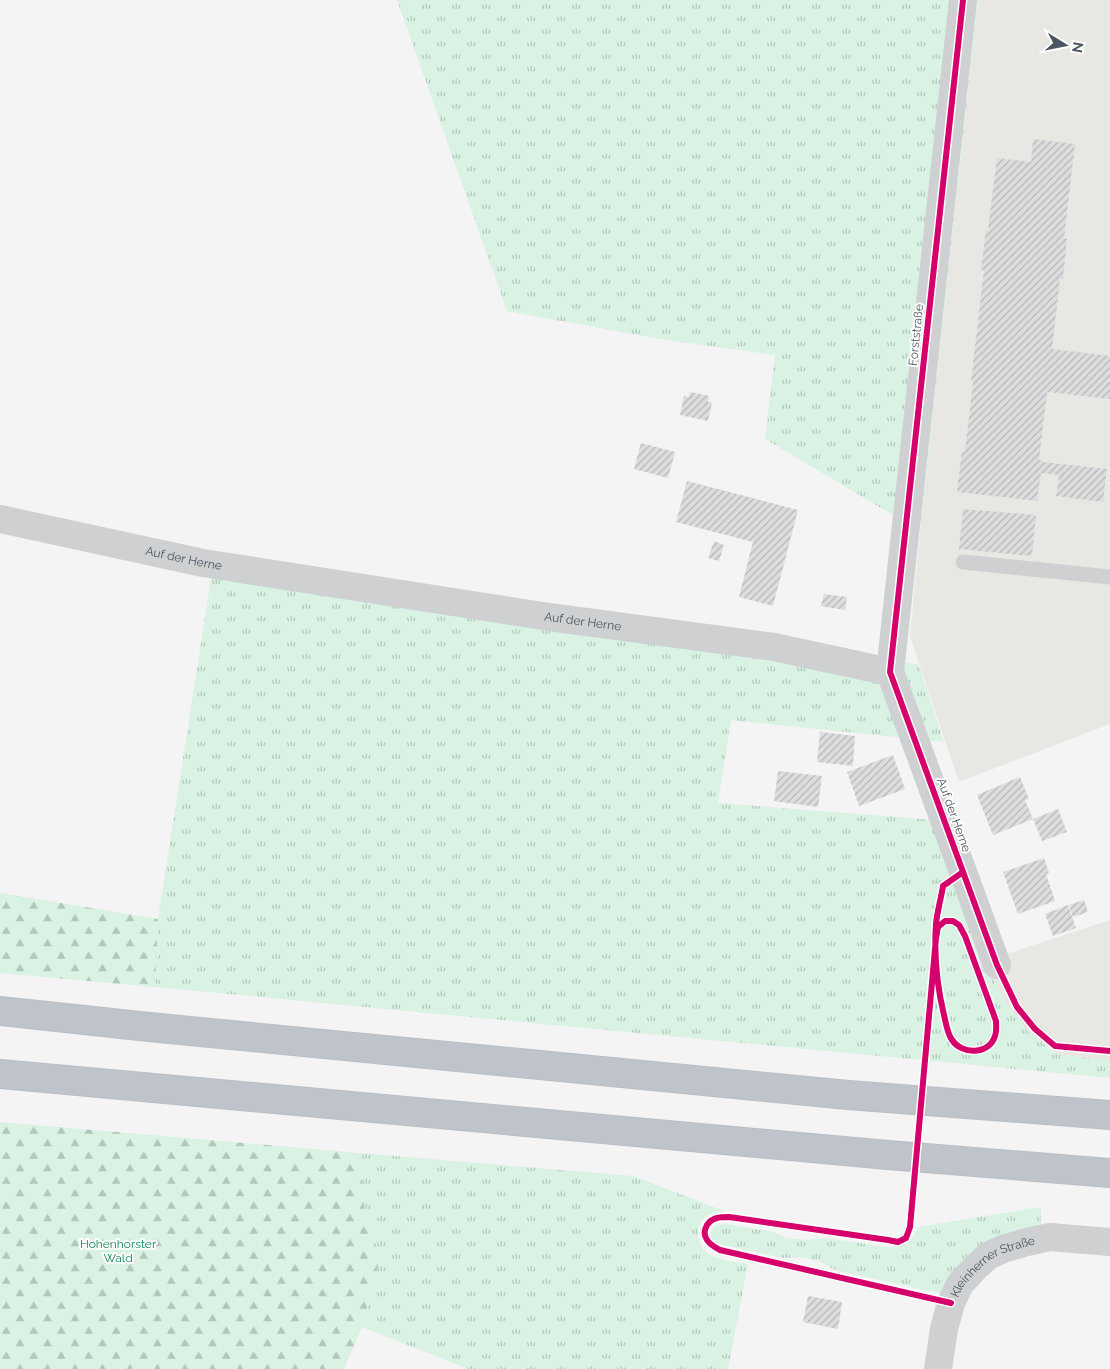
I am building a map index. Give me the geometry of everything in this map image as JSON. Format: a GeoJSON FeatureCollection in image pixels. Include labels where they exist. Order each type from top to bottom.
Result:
{"type":"FeatureCollection","features":[{"type":"Feature","properties":{"kind":"highway"},"geometry":{"type":"LineString","coordinates":[[0,1011],[848,1095],[1110,1115]]}},
{"type":"Feature","properties":{"kind":"highway"},"geometry":{"type":"LineString","coordinates":[[0,1074],[888,1155],[1110,1173]]}},
{"type":"Feature","properties":{"kind":"street","name":"Forststraße"},"geometry":{"type":"LineString","coordinates":[[890,672],[963,0]]}},
{"type":"Feature","properties":{"kind":"street","name":"Auf der Herne"},"geometry":{"type":"LineString","coordinates":[[0,519],[203,563],[549,617],[774,647],[890,672],[997,965]]}},
{"type":"Feature","properties":{"kind":"street","name":"Kleinherner Straße"},"geometry":{"type":"LineString","coordinates":[[938,1369],[944,1329],[951,1303],[960,1284],[988,1256],[1003,1249],[1050,1237],[1110,1242]]}},
{"type":"Feature","properties":{"kind":"lane"},"geometry":{"type":"LineString","coordinates":[[963,562],[1110,577]]}},
{"type":"Feature","properties":{"kind":"shaded area"},"geometry":{"type":"Polygon","coordinates":[[[978,0],[1110,0],[1110,724],[959,782],[910,636],[978,0]]]}},
{"type":"Feature","properties":{"kind":"shaded area"},"geometry":{"type":"Polygon","coordinates":[[[1110,920],[1110,1061],[1058,1054],[1029,1033],[1004,1001],[985,961],[1110,920]]]}},
{"type":"Feature","properties":{"kind":"green space"},"geometry":{"type":"Polygon","coordinates":[[[397,0],[978,0],[920,531],[765,439],[775,355],[660,339],[507,311],[397,0]]]}},
{"type":"Feature","properties":{"kind":"green space"},"geometry":{"type":"Polygon","coordinates":[[[214,559],[772,641],[919,665],[944,742],[731,720],[718,803],[936,820],[985,961],[1004,1001],[1029,1033],[1058,1054],[1110,1061],[1110,1078],[155,987],[158,919],[214,559]]]}},
{"type":"Feature","properties":{"kind":"green space"},"geometry":{"type":"Polygon","coordinates":[[[0,893],[158,919],[155,987],[0,973],[0,893]]]}},
{"type":"Feature","properties":{"kind":"green space","name":"Hohenhorster Wald"},"geometry":{"type":"Polygon","coordinates":[[[0,1122],[360,1153],[364,1206],[380,1259],[362,1327],[344,1369],[0,1369],[0,1122]]]}},
{"type":"Feature","properties":{"kind":"green space"},"geometry":{"type":"Polygon","coordinates":[[[360,1153],[633,1176],[724,1211],[711,1214],[701,1221],[698,1237],[702,1247],[710,1255],[723,1260],[748,1264],[728,1369],[468,1369],[362,1327],[380,1259],[364,1206],[360,1153]]]}},
{"type":"Feature","properties":{"kind":"green space"},"geometry":{"type":"Polygon","coordinates":[[[1041,1207],[1041,1231],[949,1295],[835,1270],[818,1261],[800,1257],[783,1258],[719,1244],[713,1240],[710,1234],[717,1225],[725,1224],[770,1231],[788,1238],[804,1240],[825,1238],[893,1247],[907,1243],[913,1237],[918,1227],[1041,1207]]]}},
{"type":"Feature","properties":{"kind":"building"},"geometry":{"type":"Polygon","coordinates":[[[1033,139],[1075,144],[1064,238],[1067,239],[1063,279],[1060,279],[1052,349],[1110,356],[1110,399],[1047,392],[1039,460],[1107,469],[1103,502],[1056,496],[1059,475],[1041,473],[1037,501],[957,492],[962,451],[965,452],[984,270],[981,270],[997,158],[1031,162],[1033,139]]]}},
{"type":"Feature","properties":{"kind":"building"},"geometry":{"type":"Polygon","coordinates":[[[690,392],[709,396],[708,402],[712,403],[708,421],[680,415],[684,396],[689,397],[690,392]]]}},
{"type":"Feature","properties":{"kind":"building"},"geometry":{"type":"Polygon","coordinates":[[[641,443],[675,452],[668,478],[634,469],[641,443]]]}},
{"type":"Feature","properties":{"kind":"building"},"geometry":{"type":"Polygon","coordinates":[[[687,481],[798,510],[773,606],[739,597],[753,542],[676,522],[687,481]]]}},
{"type":"Feature","properties":{"kind":"building"},"geometry":{"type":"Polygon","coordinates":[[[963,509],[1036,515],[1032,556],[959,549],[963,509]]]}},
{"type":"Feature","properties":{"kind":"building"},"geometry":{"type":"Polygon","coordinates":[[[714,541],[724,545],[719,561],[708,558],[714,541]]]}},
{"type":"Feature","properties":{"kind":"building"},"geometry":{"type":"Polygon","coordinates":[[[824,594],[847,597],[845,610],[821,606],[824,594]]]}},
{"type":"Feature","properties":{"kind":"building"},"geometry":{"type":"Polygon","coordinates":[[[820,732],[855,736],[853,766],[817,762],[820,732]]]}},
{"type":"Feature","properties":{"kind":"building"},"geometry":{"type":"Polygon","coordinates":[[[893,755],[905,789],[859,806],[847,772],[893,755]]]}},
{"type":"Feature","properties":{"kind":"building"},"geometry":{"type":"Polygon","coordinates":[[[778,771],[822,776],[818,807],[774,801],[778,771]]]}},
{"type":"Feature","properties":{"kind":"building"},"geometry":{"type":"Polygon","coordinates":[[[1020,777],[1029,799],[1025,800],[1033,819],[993,835],[977,795],[1020,777]]]}},
{"type":"Feature","properties":{"kind":"building"},"geometry":{"type":"Polygon","coordinates":[[[1058,809],[1067,832],[1042,841],[1033,819],[1058,809]]]}},
{"type":"Feature","properties":{"kind":"building"},"geometry":{"type":"Polygon","coordinates":[[[1044,858],[1049,873],[1046,874],[1055,901],[1018,914],[1003,872],[1044,858]]]}},
{"type":"Feature","properties":{"kind":"building"},"geometry":{"type":"Polygon","coordinates":[[[1084,900],[1088,912],[1073,917],[1069,905],[1084,900]]]}},
{"type":"Feature","properties":{"kind":"building"},"geometry":{"type":"Polygon","coordinates":[[[1068,905],[1076,928],[1053,936],[1045,914],[1068,905]]]}},
{"type":"Feature","properties":{"kind":"building"},"geometry":{"type":"Polygon","coordinates":[[[808,1296],[842,1302],[838,1329],[803,1322],[808,1296]]]}},
{"type":"Feature","properties":{"kind":"cycle path"},"geometry":{"type":"LineString","coordinates":[[963,0],[890,672],[997,965],[1017,1007],[1035,1029],[1055,1046],[1110,1051]]}},
{"type":"Feature","properties":{"kind":"cycle path"},"geometry":{"type":"LineString","coordinates":[[951,1303],[720,1250],[707,1240],[705,1229],[714,1219],[729,1217],[898,1242],[906,1238],[910,1227],[936,938],[938,927],[945,921],[953,921],[959,925],[965,936],[996,1021],[996,1032],[992,1042],[981,1050],[968,1050],[956,1045],[949,1034],[942,1004],[938,981],[936,958],[935,946],[937,915],[943,886],[963,872]]}}]}
